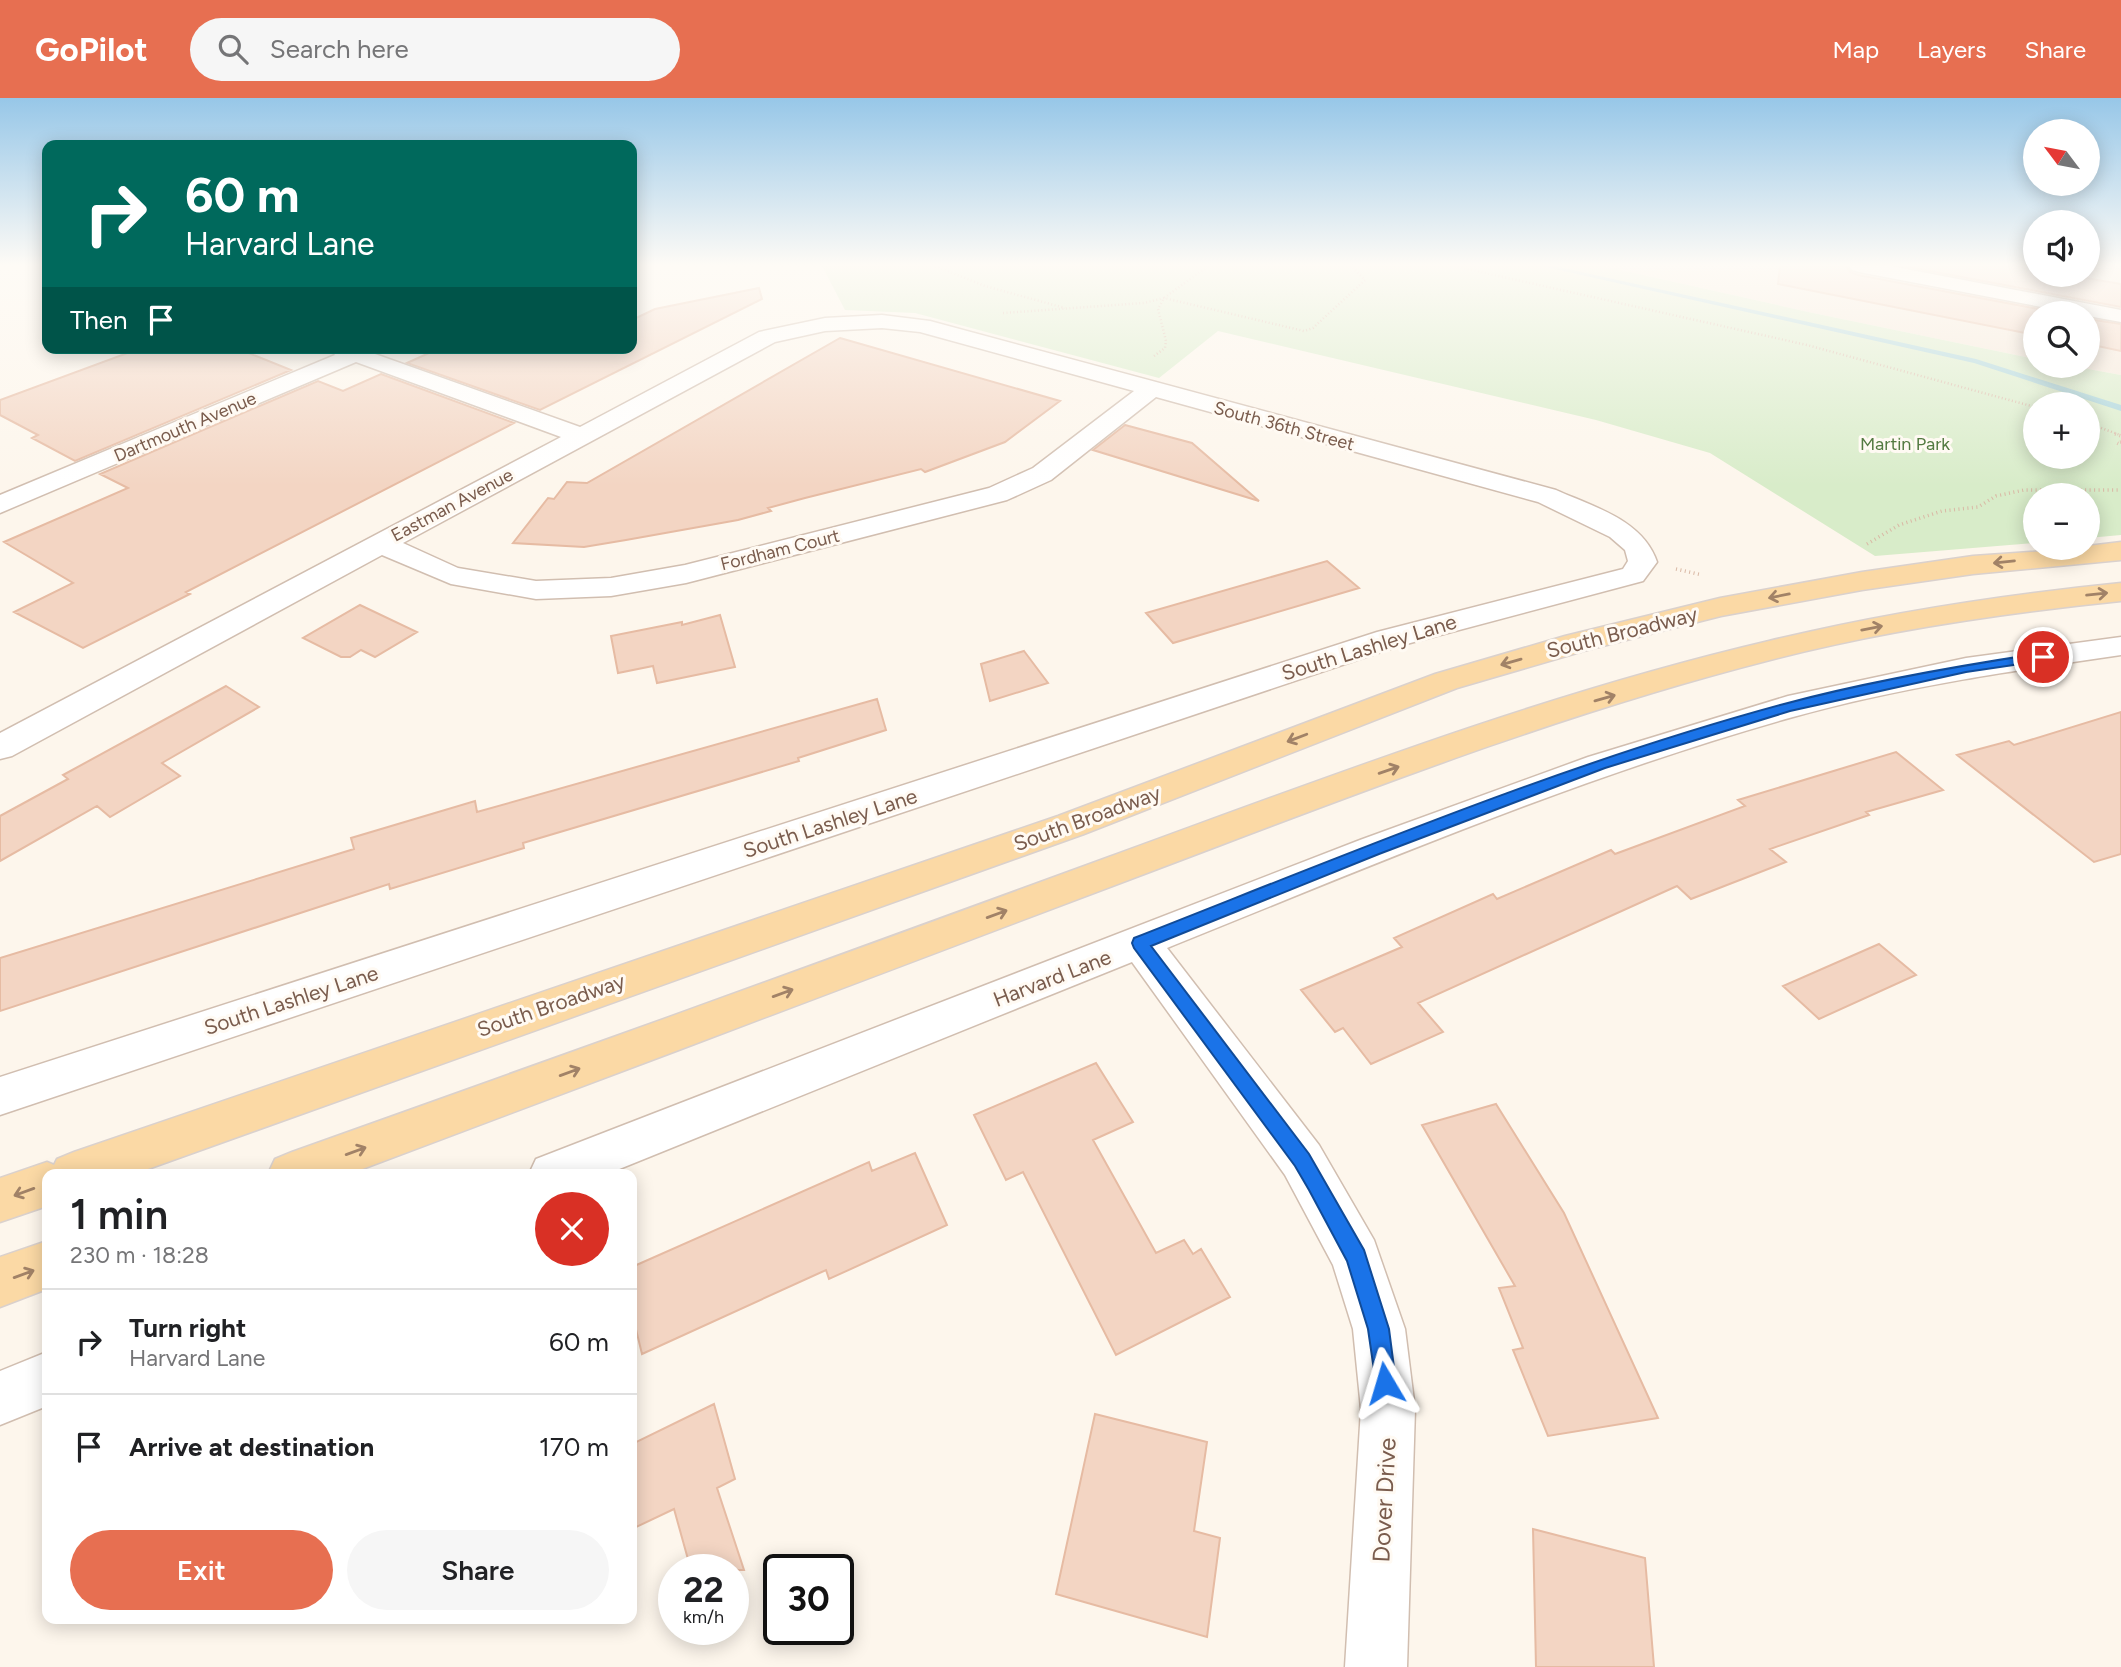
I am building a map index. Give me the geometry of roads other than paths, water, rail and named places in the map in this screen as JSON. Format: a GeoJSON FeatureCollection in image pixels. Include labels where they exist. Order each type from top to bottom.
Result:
{"type":"FeatureCollection","features":[{"type":"Feature","properties":{"kind":"main road","name":"South Broadway"},"geometry":{"type":"LineString","coordinates":[[88,1169],[1071,825],[1446,681],[1576,643],[1733,605],[1876,579],[1986,564],[2121,551]]}},
{"type":"Feature","properties":{"kind":"main road"},"geometry":{"type":"LineString","coordinates":[[306,1169],[1325,792],[1555,712],[1733,661],[1859,630],[1979,608],[2121,592]]}},
{"type":"Feature","properties":{"kind":"main road"},"geometry":{"type":"LineString","coordinates":[[0,1200],[42,1186]]}},
{"type":"Feature","properties":{"kind":"main road"},"geometry":{"type":"LineString","coordinates":[[0,1282],[42,1267]]}},
{"type":"Feature","properties":{"kind":"street","name":"Eastman Avenue"},"geometry":{"type":"LineString","coordinates":[[0,748],[764,339]]}},
{"type":"Feature","properties":{"kind":"street","name":"South 36th Street"},"geometry":{"type":"LineString","coordinates":[[969,339],[1546,496],[1585,512],[1640,554]]}},
{"type":"Feature","properties":{"kind":"street","name":"Dartmouth Avenue"},"geometry":{"type":"LineString","coordinates":[[5,498],[346,354]]}},
{"type":"Feature","properties":{"kind":"street"},"geometry":{"type":"LineString","coordinates":[[366,354],[581,436]]}},
{"type":"Feature","properties":{"kind":"street","name":"Fordham Court"},"geometry":{"type":"LineString","coordinates":[[381,544],[451,575],[536,590],[611,587],[686,574],[998,494],[1042,474],[1150,390]]}},
{"type":"Feature","properties":{"kind":"street","name":"South Lashley Lane"},"geometry":{"type":"LineString","coordinates":[[0,1096],[1388,639],[1633,575],[1640,554]]}},
{"type":"Feature","properties":{"kind":"street","name":"Harvard Lane"},"geometry":{"type":"LineString","coordinates":[[566,1169],[1373,850],[1600,765],[1788,707],[1966,668],[2121,646]]}},
{"type":"Feature","properties":{"kind":"street","name":"Dover Drive"},"geometry":{"type":"LineString","coordinates":[[1140,943],[1302,1160],[1356,1257],[1379,1329],[1388,1409],[1376,1667]]}},
{"type":"Feature","properties":{"kind":"street"},"geometry":{"type":"LineString","coordinates":[[0,1398],[42,1381]]}},
{"type":"Feature","properties":{"kind":"waterway"},"geometry":{"type":"LineString","coordinates":[[1877,339],[1976,361],[2121,408]]}},
{"type":"Feature","properties":{"kind":"park label","name":"Martin Park"},"geometry":{"type":"Point","coordinates":[1905,444]}}]}
